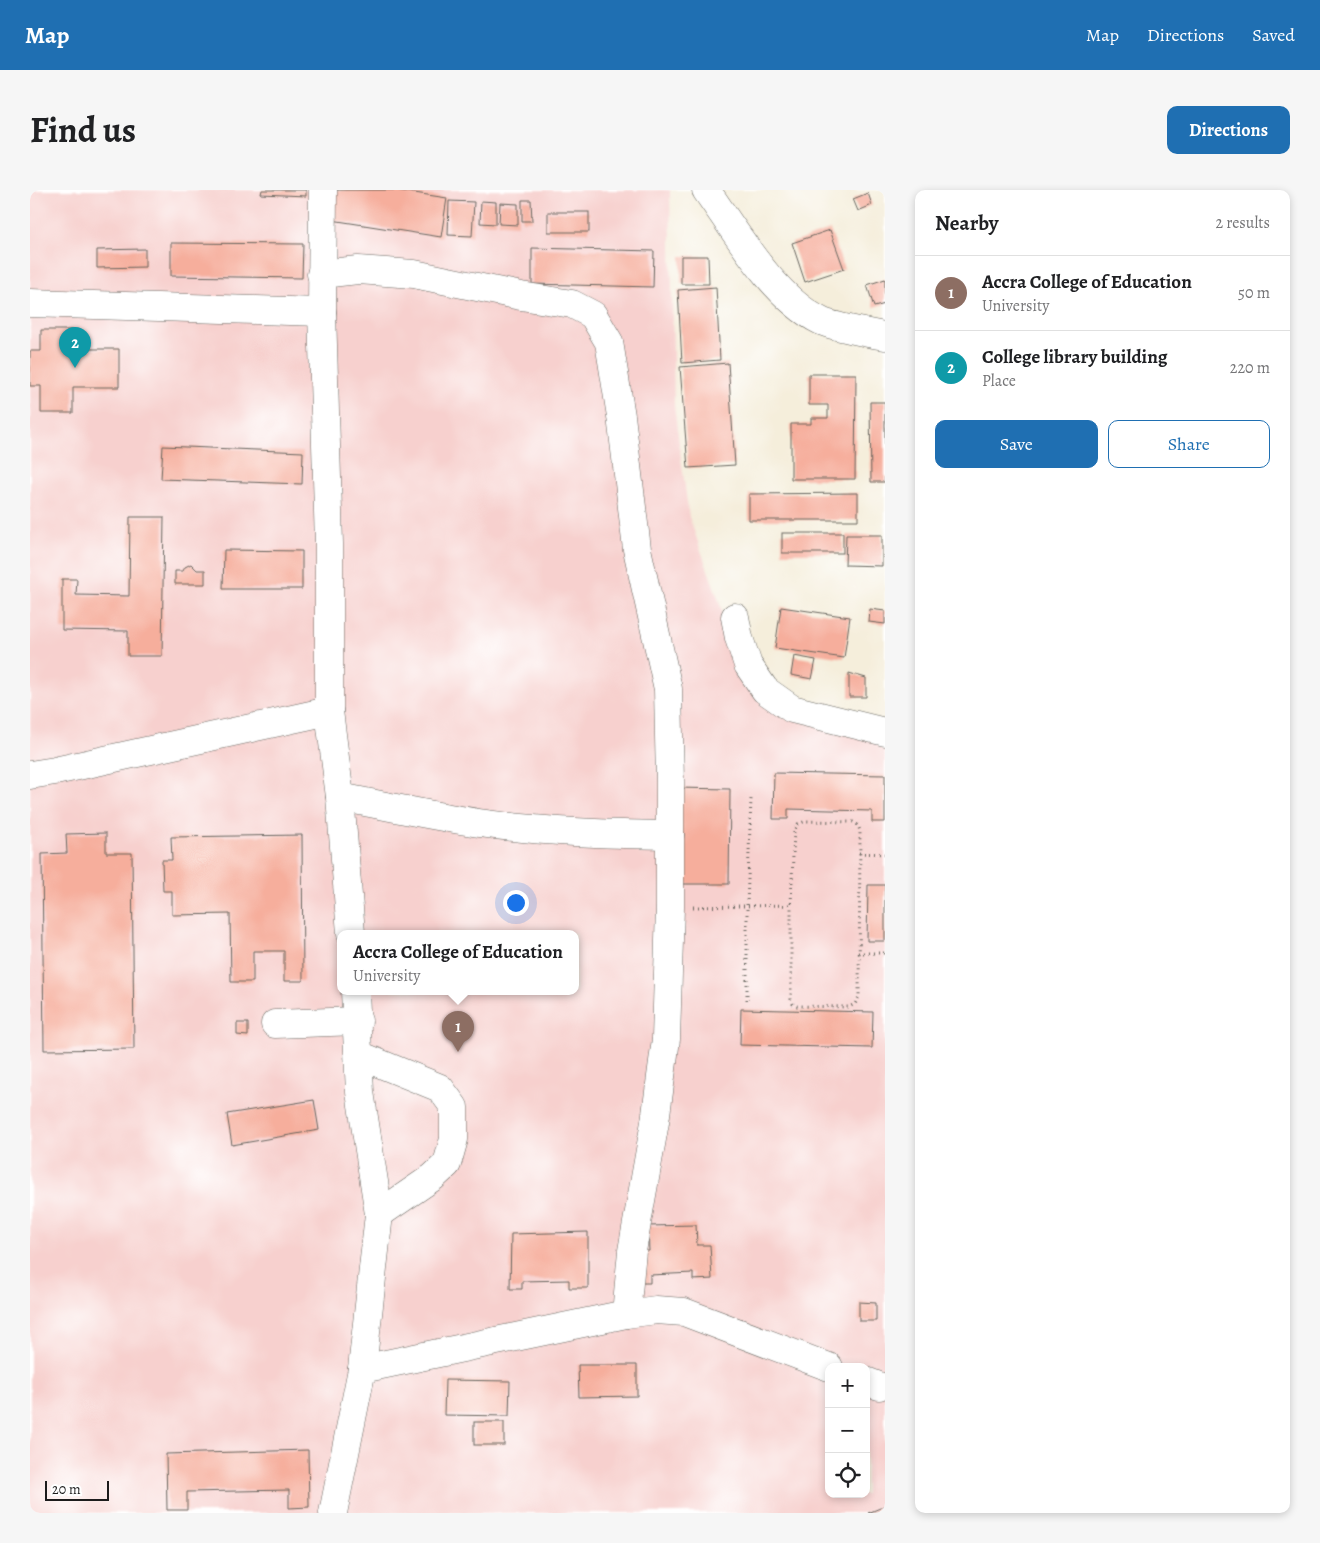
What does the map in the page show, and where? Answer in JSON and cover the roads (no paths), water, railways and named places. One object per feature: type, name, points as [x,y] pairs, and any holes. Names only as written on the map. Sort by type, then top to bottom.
[{"type":"street","points":[[323,190],[321,274],[329,544],[329,711],[340,797],[351,930]]},
{"type":"street","points":[[706,190],[756,261],[791,301],[822,322],[885,336]]},
{"type":"street","points":[[321,274],[358,270],[414,274],[521,296],[572,304],[593,315],[609,342],[621,416],[637,549],[668,689],[670,907],[666,1039],[655,1122],[632,1251],[626,1314]]},
{"type":"street","points":[[30,303],[322,312]]},
{"type":"street","points":[[735,617],[739,638],[748,666],[765,690],[792,709],[885,732]]},
{"type":"street","points":[[30,775],[329,711]]},
{"type":"street","points":[[340,797],[488,824],[604,834],[670,835]]},
{"type":"street","points":[[333,1513],[362,1369],[379,1214],[360,1092],[356,995]]},
{"type":"street","points":[[274,1024],[358,1021]]},
{"type":"street","points":[[359,1055],[440,1088],[454,1107],[454,1139],[447,1164],[433,1177],[379,1214]]},
{"type":"street","points":[[362,1369],[626,1314],[656,1310],[684,1312],[825,1365]]},
{"type":"place","name":"College library building","points":[[75,368]]},
{"type":"place","name":"Accra College of Education","points":[[458,1052]]}]
